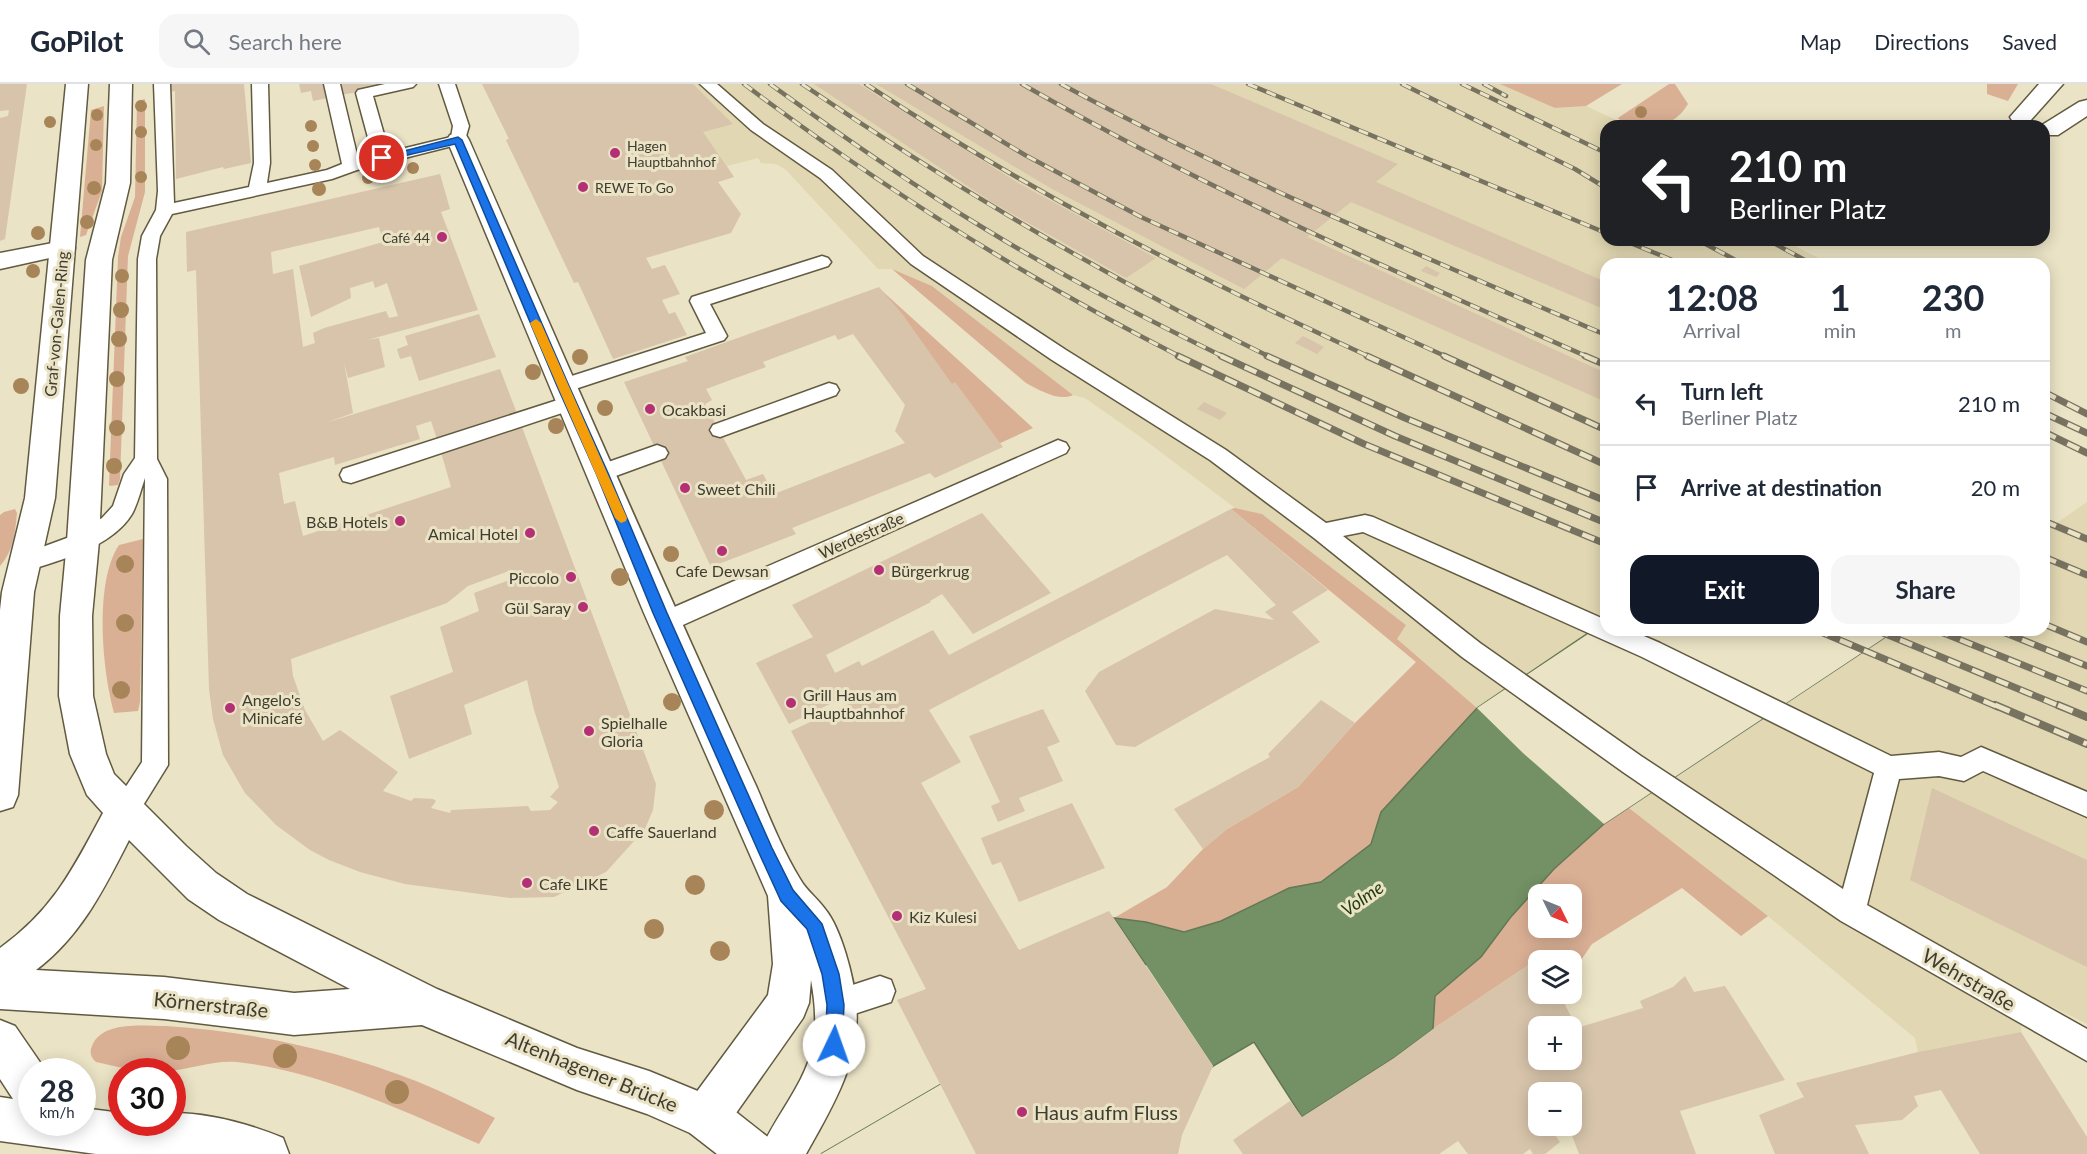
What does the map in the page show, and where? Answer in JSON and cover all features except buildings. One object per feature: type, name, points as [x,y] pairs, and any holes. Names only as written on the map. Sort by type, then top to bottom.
[{"type":"street","name":"Graf-von-Galen-Ring","points":[[0,795],[18,592],[40,498],[76,84]]},
{"type":"street","points":[[0,972],[44,938],[56,924],[86,881],[124,811],[100,784],[88,754],[76,696],[76,616],[83,541],[99,260],[102,242],[115,205],[118,181],[121,84]]},
{"type":"street","points":[[2021,117],[2039,95],[2052,84]]},
{"type":"street","points":[[2050,130],[2087,107]]},
{"type":"street","points":[[458,140],[665,622],[787,895],[813,924],[831,974],[836,1005],[834,1045],[823,1080],[781,1154]]},
{"type":"street","points":[[0,261],[63,248]]},
{"type":"street","name":"Altenhagener Brücke","points":[[124,811],[172,859],[202,885],[233,907],[422,1004],[578,1069],[649,1093],[706,1117],[753,1154]]},
{"type":"street","points":[[706,1117],[788,1003],[793,964],[787,895]]},
{"type":"street","name":"Körnerstraße","points":[[0,989],[164,998],[294,1014],[422,1004]]},
{"type":"street","points":[[0,1041],[18,1068]]},
{"type":"street","points":[[0,1119],[18,1121]]},
{"type":"street","points":[[96,1131],[119,1135],[197,1135],[267,1154]]},
{"type":"lane","points":[[124,811],[155,765],[156,479],[146,459],[147,259],[151,236],[165,210],[167,191],[162,84]]},
{"type":"lane","points":[[257,189],[262,164],[260,84]]},
{"type":"lane","points":[[332,84],[351,166]]},
{"type":"lane","points":[[382,158],[364,93],[408,84]]},
{"type":"lane","points":[[165,210],[332,174],[351,166],[458,140],[461,126],[447,84]]},
{"type":"lane","name":"Wehrstraße","points":[[708,84],[757,127],[826,174],[917,260],[1059,355],[1218,455],[1322,532],[1471,650],[1632,764],[1851,911],[2087,1046]]},
{"type":"lane","points":[[351,475],[567,395],[717,336],[699,301],[822,262]]},
{"type":"lane","points":[[720,430],[829,390]]},
{"type":"lane","name":"Werdestraße","points":[[665,622],[1058,448]]},
{"type":"lane","points":[[602,473],[657,453]]},
{"type":"lane","points":[[26,562],[83,541],[110,524],[123,510],[135,474],[146,459]]},
{"type":"lane","points":[[1322,532],[1365,522],[1600,627]]},
{"type":"lane","points":[[1620,636],[1889,768],[1940,764],[1964,769],[1981,758],[2087,805]]},
{"type":"lane","points":[[1851,911],[1889,768]]},
{"type":"lane","points":[[836,1005],[880,991]]},
{"type":"shaded area","points":[[482,84],[1509,84],[1555,108],[1586,106],[1616,120],[1600,120],[1600,246],[1795,246],[1818,258],[1600,258],[1600,636],[2050,636],[2050,372],[2087,390],[2087,1024],[2027,994],[2022,1009],[2021,1032],[1918,1052],[1915,1038],[1768,916],[1629,808],[1523,753],[1477,708],[1396,639],[1406,625],[1262,514],[1235,508],[1085,398],[1073,395],[932,286],[892,269],[878,269],[786,170],[776,164],[761,163],[758,158],[727,166],[734,177],[550,230],[506,140],[509,138]]},
{"type":"shaded area","points":[[1500,84],[1622,84],[1586,106],[1555,108]]},
{"type":"shaded area","points":[[1669,84],[1675,84],[1688,104],[1672,120],[1620,120],[1618,118]]},
{"type":"shaded area","points":[[1987,84],[2018,84],[2008,101],[1987,94]]},
{"type":"shaded area","points":[[145,99],[145,192],[128,256],[120,479],[118,485],[110,486],[118,257],[121,237],[135,197],[137,101]]},
{"type":"shaded area","points":[[104,106],[102,191],[86,235],[80,237],[91,110]]},
{"type":"shaded area","points":[[892,269],[932,286],[1073,395],[1055,396],[1026,383]]},
{"type":"shaded area","points":[[879,288],[1033,428],[996,445]]},
{"type":"shaded area","points":[[15,509],[17,513],[13,541],[0,566],[0,515]]},
{"type":"shaded area","points":[[1231,509],[1262,514],[1406,625],[1397,639],[1477,708],[1381,811],[1371,844],[1321,882],[1289,888],[1221,921],[1184,932],[1146,922],[1114,918],[1167,887],[1203,849],[1227,829],[1298,787],[1355,723],[1416,662]]},
{"type":"shaded area","points":[[143,539],[140,702],[138,711],[114,713],[104,651],[103,603],[106,581],[111,561],[119,545]]},
{"type":"shaded area","points":[[1629,808],[1768,916],[1741,936],[1682,888],[1592,944],[1582,959],[1582,950],[1528,950],[1528,965],[1433,1029],[1435,996],[1481,957],[1528,898],[1528,938],[1582,938],[1582,884],[1541,884],[1604,824]]},
{"type":"shaded area","points":[[136,1025],[229,1032],[324,1051],[416,1081],[495,1118],[479,1144],[361,1094],[299,1074],[268,1067],[228,1062],[186,1068],[186,1058],[108,1058],[108,1065],[96,1062],[91,1050],[97,1038],[114,1028]]},
{"type":"water","name":"Volme","points":[[1600,625],[1600,636],[1887,636],[1604,824],[1541,884],[1528,884],[1528,898],[1481,957],[1435,996],[1433,1029],[1394,1058],[1302,1117],[1254,1042],[1106,1129],[821,1154],[1146,965],[1114,918],[1146,922],[1184,932],[1221,921],[1289,888],[1321,882],[1371,844],[1381,812],[1477,708]]},
{"type":"pier","points":[[2050,346],[2087,364],[2087,502],[2050,528]]},
{"type":"pier","points":[[1600,626],[1600,636],[1887,636],[1604,824],[1523,753],[1477,708]]},
{"type":"pier","points":[[1146,965],[1213,1066],[1066,1154],[821,1154]]},
{"type":"railway","points":[[744,84],[849,160],[956,230],[1067,296],[1181,357]]},
{"type":"railway","points":[[770,84],[901,176],[1011,245],[1102,295],[1224,357]]},
{"type":"railway","points":[[802,84],[915,159],[1031,229],[1149,295],[1270,357]]},
{"type":"railway","points":[[866,84],[988,160],[1112,230],[1240,296],[1370,357]]},
{"type":"railway","points":[[907,84],[1025,155],[1141,217],[1447,357]]},
{"type":"railway","points":[[1022,84],[1231,194],[1373,261],[1588,357]]},
{"type":"railway","points":[[1061,84],[1127,119],[1262,184],[1600,332]]},
{"type":"railway","points":[[1248,84],[1600,231]]},
{"type":"railway","points":[[1402,84],[1575,169],[1600,184]]},
{"type":"railway","points":[[1462,84],[1600,150]]},
{"type":"railway","points":[[1484,84],[1506,96]]},
{"type":"railway","points":[[1638,246],[1667,258]]},
{"type":"railway","points":[[1709,246],[1732,258]]},
{"type":"railway","points":[[1779,246],[1801,258]]},
{"type":"railway","points":[[1178,356],[1364,444],[1600,542]]},
{"type":"railway","points":[[1221,356],[1395,436],[1600,521]]},
{"type":"railway","points":[[1267,356],[1405,418],[1600,499]]},
{"type":"railway","points":[[1367,356],[1600,462]]},
{"type":"railway","points":[[1444,356],[1600,427]]},
{"type":"railway","points":[[1585,356],[1600,362]]},
{"type":"railway","points":[[2050,395],[2087,414]]},
{"type":"railway","points":[[2050,416],[2087,433]]},
{"type":"railway","points":[[2050,435],[2087,453]]},
{"type":"railway","points":[[2050,524],[2087,539]]},
{"type":"railway","points":[[2050,560],[2087,575]]},
{"type":"railway","points":[[2050,627],[2087,642]]},
{"type":"railway","points":[[1830,636],[1998,707]]},
{"type":"railway","points":[[1890,636],[2062,707]]},
{"type":"railway","points":[[1951,636],[2087,691]]},
{"type":"railway","points":[[2013,636],[2087,666]]},
{"type":"railway","points":[[1995,705],[2087,744]]},
{"type":"railway","points":[[2058,705],[2087,717]]},
{"type":"slow traffic","points":[[536,323],[621,518]]},
{"type":"place","name":"Hagen Hauptbahnhof","points":[[615,153]]},
{"type":"place","name":"REWE To Go","points":[[583,187]]},
{"type":"place","name":"Café 44","points":[[442,237]]},
{"type":"place","name":"Ocakbasi","points":[[650,409]]},
{"type":"place","name":"Sweet Chili","points":[[685,488]]},
{"type":"place","name":"B&B Hotels","points":[[400,521]]},
{"type":"place","name":"Amical Hotel","points":[[530,533]]},
{"type":"place","name":"Cafe Dewsan","points":[[722,551]]},
{"type":"place","name":"Bürgerkrug","points":[[879,570]]},
{"type":"place","name":"Piccolo","points":[[571,577]]},
{"type":"place","name":"Gül Saray","points":[[583,607]]},
{"type":"place","name":"Grill Haus am Hauptbahnhof","points":[[791,703]]},
{"type":"place","name":"Angelo's Minicafé","points":[[230,708]]},
{"type":"place","name":"Spielhalle Gloria","points":[[589,731]]},
{"type":"place","name":"Caffe Sauerland","points":[[594,831]]},
{"type":"place","name":"Cafe LIKE","points":[[527,883]]},
{"type":"place","name":"Kiz Kulesi","points":[[897,916]]},
{"type":"place","name":"Haus aufm Fluss","points":[[1022,1112]]},
{"type":"route","points":[[382,158],[458,140],[660,613],[766,853],[787,895],[813,924],[823,948],[831,974],[836,1005],[834,1045]]}]
